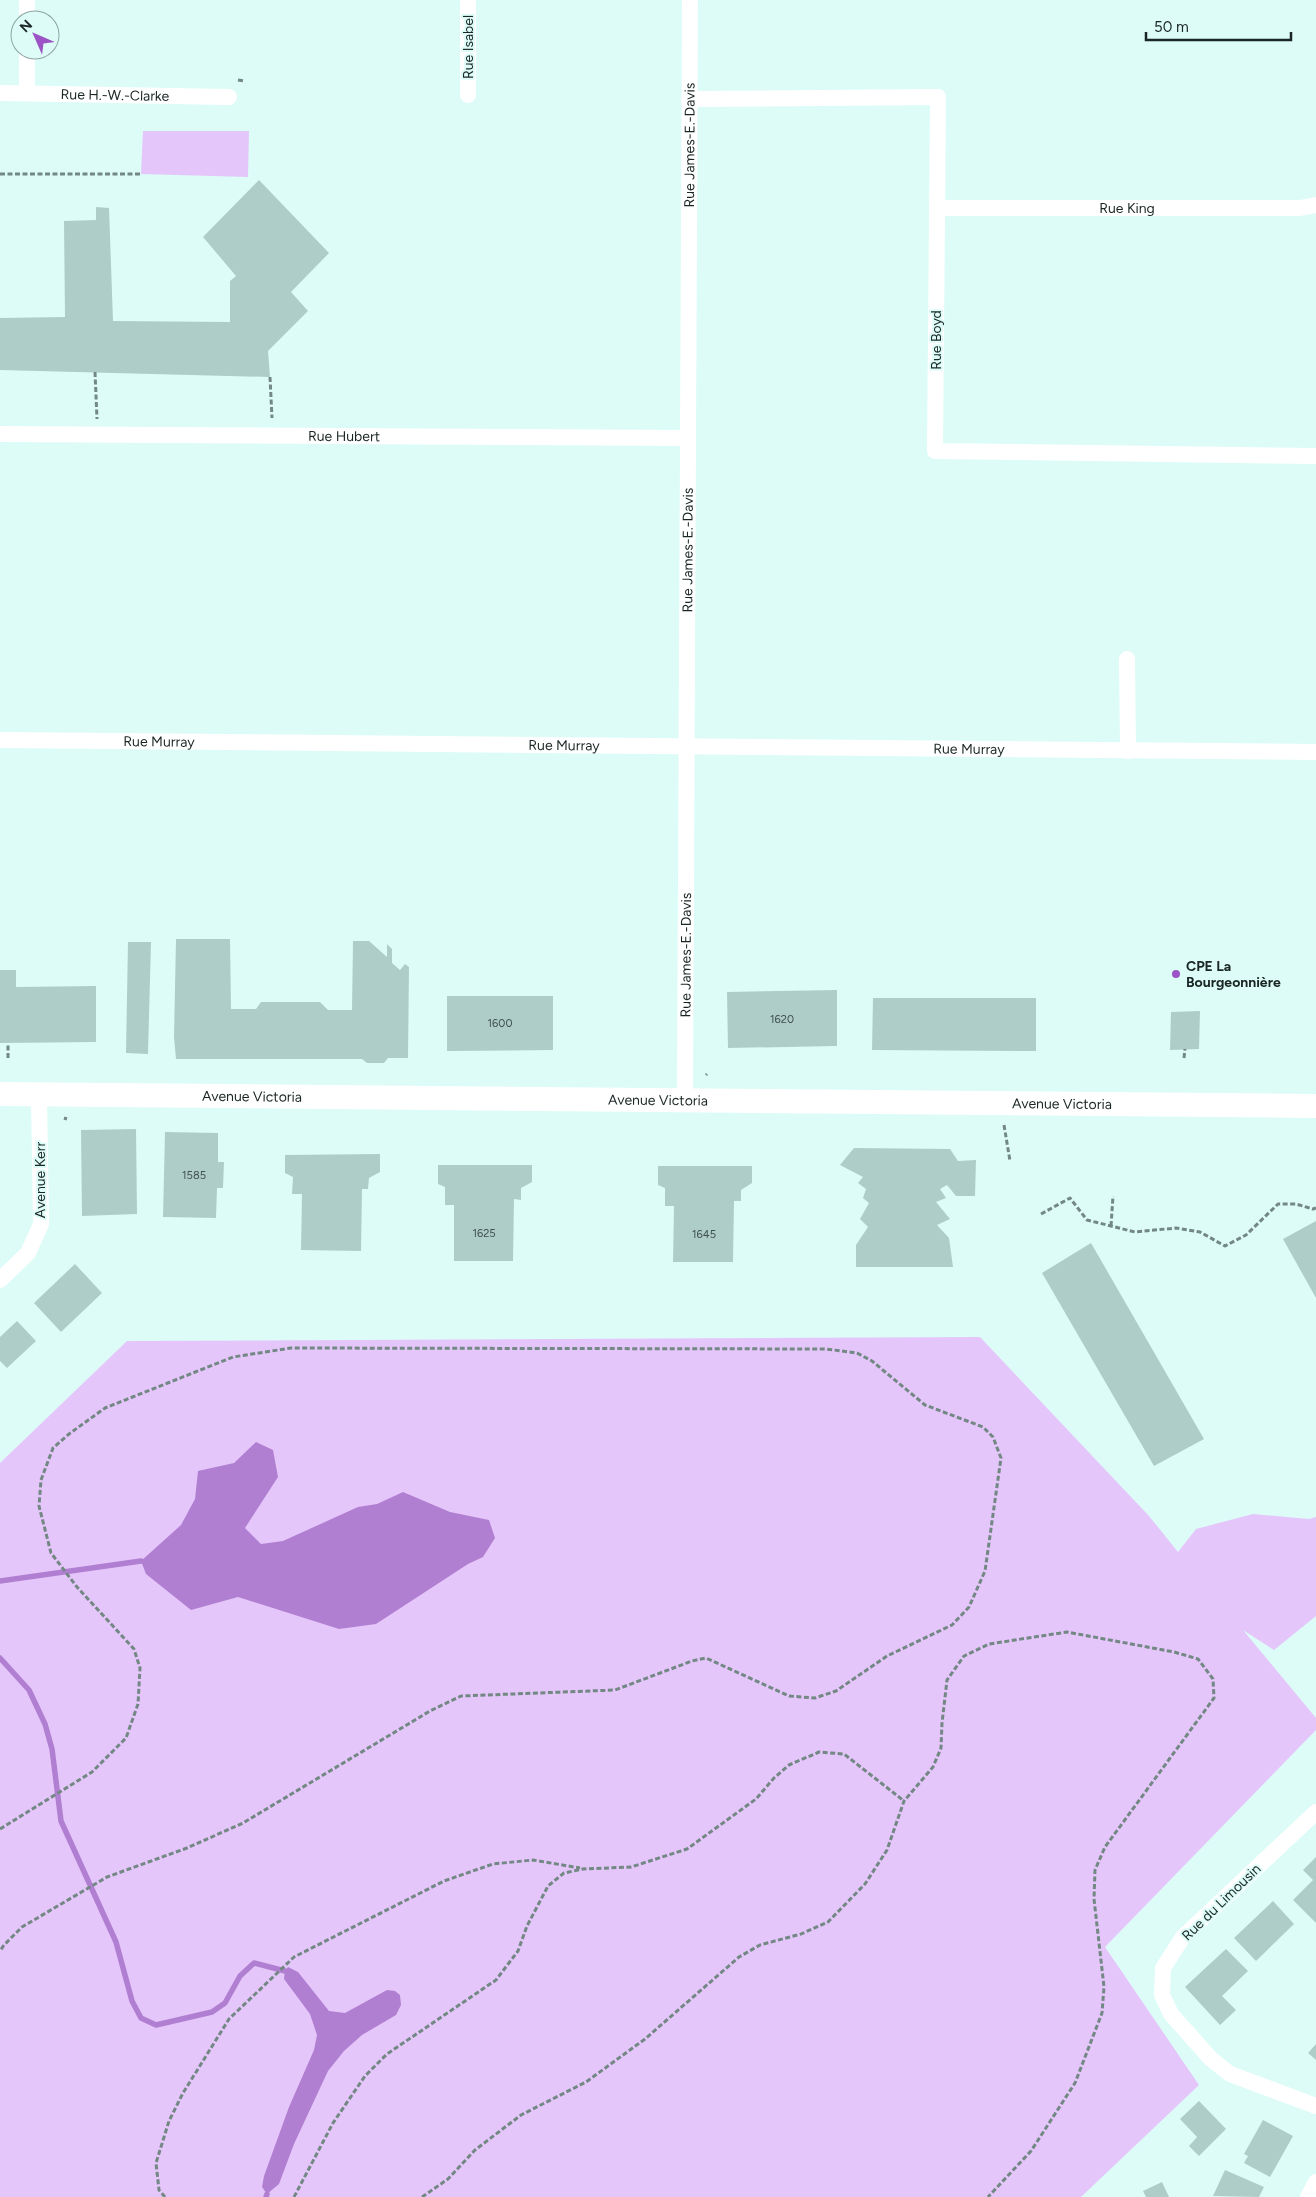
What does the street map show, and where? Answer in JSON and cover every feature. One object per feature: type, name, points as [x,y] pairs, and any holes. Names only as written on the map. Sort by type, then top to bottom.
[{"type":"street","name":"Rue Isabel","points":[[468,0],[468,95]]},
{"type":"street","name":"Rue James-E.-Davis","points":[[685,1100],[690,0]]},
{"type":"street","points":[[27,60],[27,93]]},
{"type":"street","name":"Rue H.-W.-Clarke","points":[[0,93],[230,97]]},
{"type":"street","name":"Rue Boyd","points":[[689,99],[938,96],[935,451],[1316,456]]},
{"type":"street","name":"Rue King","points":[[937,208],[1300,208],[1316,205]]},
{"type":"street","name":"Rue Hubert","points":[[0,434],[688,438]]},
{"type":"street","points":[[1127,659],[1128,751]]},
{"type":"street","name":"Rue Murray","points":[[0,740],[1316,752]]},
{"type":"street","name":"Avenue Victoria","points":[[0,1094],[1316,1106]]},
{"type":"street","name":"Avenue Kerr","points":[[0,1280],[28,1253],[40,1224],[39,1095]]},
{"type":"street","name":"Rue du Limousin","points":[[1316,1812],[1182,1937],[1163,1968],[1162,1995],[1171,2014],[1212,2059],[1230,2074],[1316,2106]]},
{"type":"street","points":[[1308,2197],[1316,2182]]},
{"type":"path","points":[[238,80],[244,81]]},
{"type":"path","points":[[0,174],[142,174]]},
{"type":"path","points":[[95,372],[97,417]]},
{"type":"path","points":[[270,377],[272,418]]},
{"type":"path","points":[[8,1043],[8,1058]]},
{"type":"path","points":[[1184,1049],[1184,1058]]},
{"type":"path","points":[[1000,1103],[1010,1161]]},
{"type":"path","points":[[1111,1226],[1113,1196]]},
{"type":"path","points":[[1041,1214],[1070,1198],[1087,1220],[1134,1232],[1176,1228],[1192,1230],[1200,1232],[1225,1246],[1246,1236],[1278,1204],[1296,1204],[1313,1209],[1316,1208]]},
{"type":"path","points":[[0,1829],[92,1772],[126,1738],[138,1704],[140,1668],[134,1648],[76,1587],[51,1553],[39,1506],[41,1480],[53,1448],[105,1408],[234,1357],[292,1348],[826,1348],[857,1353],[872,1361],[925,1405],[983,1427],[993,1437],[1001,1458],[985,1571],[969,1607],[952,1625],[887,1656],[836,1691],[815,1698],[789,1696],[706,1658],[692,1661],[615,1690],[461,1696],[430,1711],[243,1823],[187,1848],[107,1877],[22,1927],[0,1951]]},
{"type":"path","points":[[422,2197],[448,2179],[475,2150],[522,2115],[586,2082],[645,2039],[739,1957],[760,1945],[801,1934],[828,1922],[865,1884],[887,1850],[904,1801],[933,1767],[941,1748],[947,1680],[964,1656],[989,1644],[1067,1632],[1174,1652],[1198,1659],[1213,1679],[1214,1698],[1105,1847],[1095,1870],[1094,1899],[1104,1987],[1102,2013],[1075,2083],[1031,2152],[988,2197]]},
{"type":"path","points":[[294,2197],[333,2123],[365,2076],[387,2054],[496,1980],[518,1951],[527,1926],[548,1886],[564,1873],[583,1869],[631,1867],[687,1849],[756,1799],[774,1778],[789,1765],[819,1752],[844,1754],[904,1801]]},
{"type":"path","points":[[165,2197],[159,2190],[156,2163],[168,2122],[183,2093],[230,2020],[294,1957],[444,1881],[493,1864],[533,1860],[583,1869]]},
{"type":"shaded area","points":[[143,131],[249,131],[248,177],[141,174]]},
{"type":"shaded area","points":[[980,1337],[1149,1516],[1178,1552],[1196,1529],[1253,1514],[1309,1519],[1316,1517],[1316,1616],[1274,1650],[1243,1630],[1316,1718],[1316,1730],[1105,1947],[1199,2085],[1081,2197],[0,2197],[0,1463],[127,1341]]},
{"type":"shaded area","points":[[256,1442],[273,1450],[278,1477],[245,1528],[261,1544],[283,1541],[358,1507],[377,1504],[403,1492],[450,1512],[489,1520],[495,1538],[483,1557],[468,1564],[376,1624],[339,1629],[238,1597],[191,1610],[146,1574],[141,1561],[181,1525],[195,1499],[198,1471],[234,1463]]},
{"type":"shaded area","points":[[288,1967],[298,1972],[329,2011],[345,2013],[387,1990],[395,1991],[400,1995],[401,2005],[396,2015],[362,2035],[344,2051],[328,2071],[294,2144],[279,2184],[267,2194],[262,2187],[264,2176],[289,2107],[314,2050],[317,2035],[310,2014],[284,1979],[285,1971]]},
{"type":"building","points":[[259,180],[329,253],[291,292],[308,311],[268,351],[270,377],[0,370],[0,318],[65,317],[64,221],[96,220],[96,207],[109,208],[113,321],[230,322],[230,281],[236,276],[203,237]]},
{"type":"building","points":[[176,939],[230,939],[231,1009],[256,1009],[261,1002],[320,1002],[328,1010],[352,1010],[353,941],[369,941],[387,957],[387,944],[392,949],[392,963],[400,970],[405,964],[409,967],[408,1058],[388,1058],[384,1063],[367,1063],[362,1059],[176,1059],[174,1037]]},
{"type":"building","points":[[128,942],[151,942],[148,1054],[126,1053]]},
{"type":"building","points":[[0,970],[16,970],[16,987],[96,986],[96,1042],[0,1043]]},
{"type":"building","points":[[837,990],[837,1046],[728,1048],[727,992]]},
{"type":"building","points":[[447,996],[553,996],[553,1050],[447,1051]]},
{"type":"building","points":[[873,998],[1036,998],[1036,1051],[872,1050]]},
{"type":"building","points":[[1200,1011],[1199,1049],[1170,1050],[1171,1012]]},
{"type":"building","points":[[136,1129],[137,1214],[82,1216],[81,1130]]},
{"type":"building","points":[[165,1132],[218,1133],[218,1162],[224,1162],[223,1188],[217,1188],[216,1218],[163,1217]]},
{"type":"building","points":[[854,1148],[950,1149],[958,1161],[976,1160],[975,1196],[956,1196],[947,1185],[940,1189],[946,1198],[936,1202],[950,1219],[937,1225],[949,1238],[953,1267],[856,1267],[856,1245],[868,1227],[860,1219],[869,1203],[863,1198],[866,1189],[858,1183],[863,1177],[840,1165]]},
{"type":"building","points":[[380,1154],[380,1172],[369,1178],[368,1189],[362,1189],[361,1251],[301,1250],[302,1194],[292,1194],[293,1177],[285,1173],[285,1155]]},
{"type":"building","points":[[438,1165],[532,1165],[532,1182],[521,1188],[521,1200],[514,1199],[513,1261],[454,1261],[454,1205],[445,1205],[445,1187],[438,1184]]},
{"type":"building","points":[[658,1166],[752,1166],[752,1183],[741,1190],[741,1201],[734,1201],[733,1262],[673,1262],[674,1206],[665,1206],[665,1188],[658,1185]]},
{"type":"building","points":[[1316,1221],[1316,1298],[1283,1239]]},
{"type":"building","points":[[1091,1243],[1204,1439],[1154,1466],[1042,1273]]},
{"type":"building","points":[[75,1264],[102,1293],[61,1332],[34,1303]]},
{"type":"building","points":[[17,1321],[36,1341],[7,1368],[0,1361],[0,1337]]},
{"type":"building","points":[[1316,1857],[1316,1923],[1293,1900],[1313,1880],[1303,1870]]},
{"type":"building","points":[[1273,1901],[1294,1924],[1256,1961],[1234,1938]]},
{"type":"building","points":[[1226,1949],[1248,1971],[1222,1996],[1236,2010],[1220,2025],[1185,1987]]},
{"type":"building","points":[[1316,2044],[1316,2060],[1308,2053]]},
{"type":"building","points":[[1199,2101],[1226,2129],[1199,2156],[1189,2146],[1197,2137],[1180,2119]]},
{"type":"building","points":[[1263,2120],[1293,2136],[1270,2177],[1244,2163],[1248,2156],[1244,2154]]},
{"type":"building","points":[[1225,2170],[1264,2187],[1259,2197],[1213,2196]]},
{"type":"building","points":[[1162,2182],[1169,2197],[1146,2197],[1143,2191]]},
{"type":"waterway","points":[[0,1581],[141,1561]]},
{"type":"waterway","points":[[0,1658],[29,1690],[45,1724],[52,1749],[61,1821],[116,1942],[132,2001],[141,2018],[156,2025],[212,2012],[225,2003],[240,1976],[254,1963],[285,1971]]},
{"type":"place","name":"CPE La Bourgeonnière","points":[[1176,974]]}]
